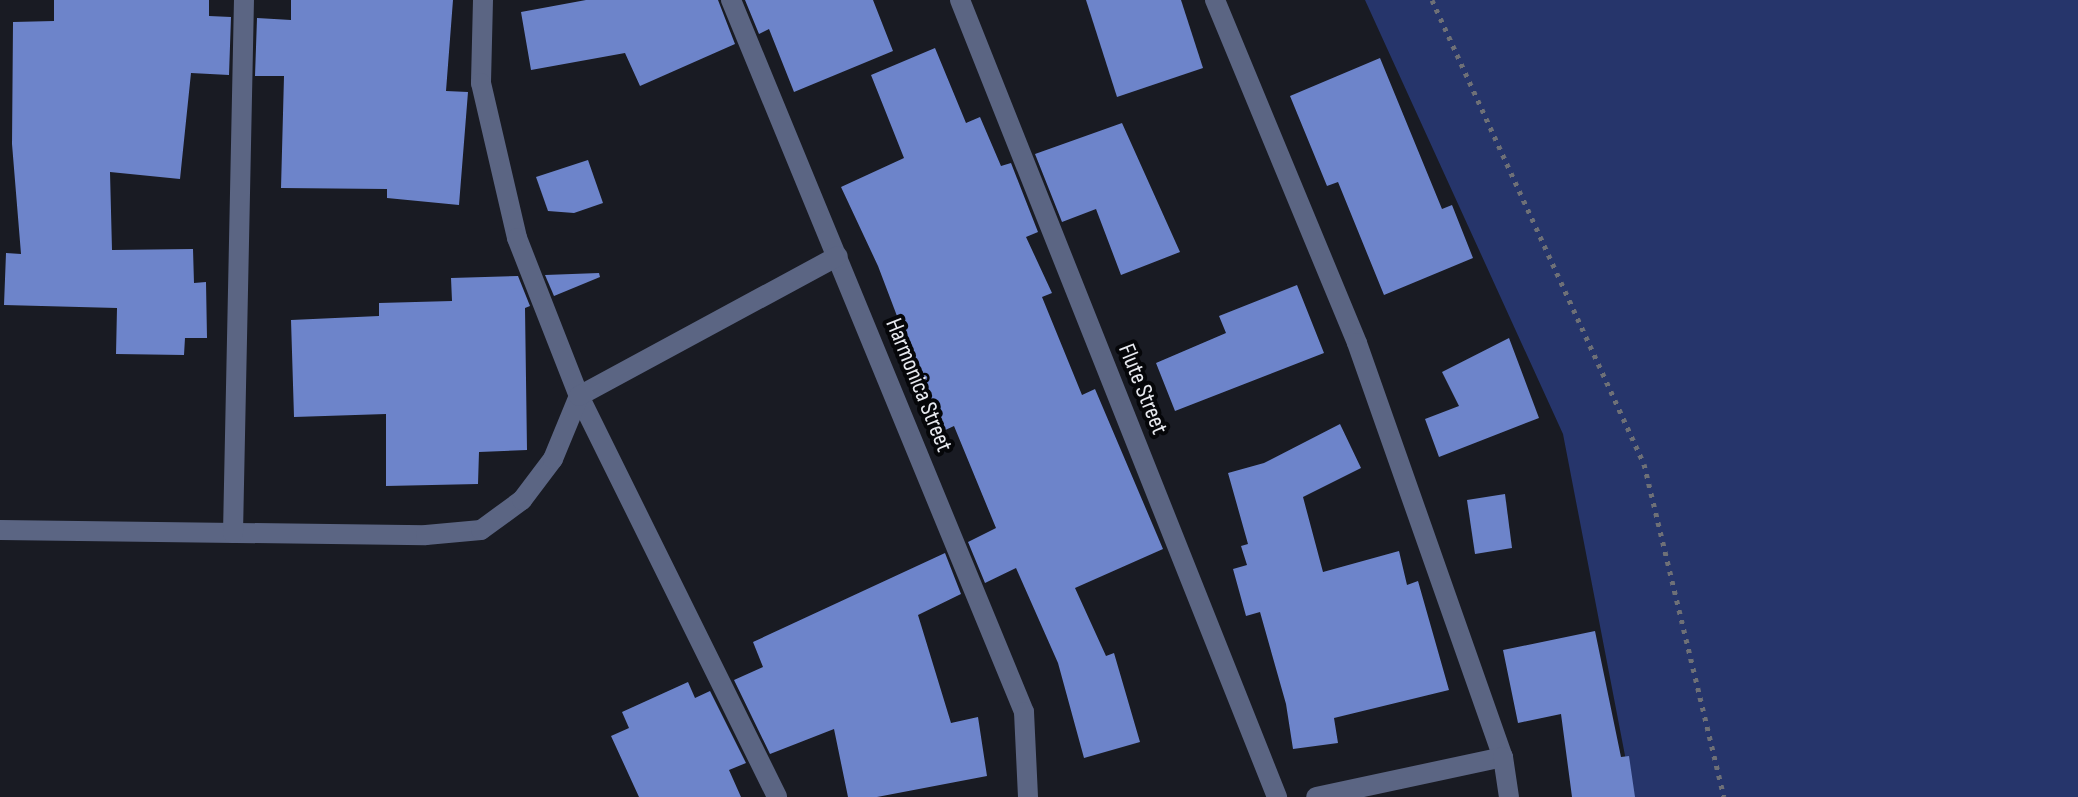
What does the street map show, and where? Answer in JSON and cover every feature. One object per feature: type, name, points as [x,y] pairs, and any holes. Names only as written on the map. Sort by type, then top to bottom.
[{"type":"street","points":[[233,533],[244,0]]},
{"type":"street","points":[[483,0],[481,83],[517,238],[579,396],[777,797]]},
{"type":"street","name":"Flute Street","points":[[960,0],[1277,797]]},
{"type":"street","points":[[1215,0],[1357,343],[1503,757],[1509,797]]},
{"type":"street","name":"Harmonica Street","points":[[738,3],[1024,712],[1028,797]]},
{"type":"street","points":[[0,530],[426,535],[481,530],[522,500],[545,469],[579,396],[838,256]]},
{"type":"street","points":[[1316,797],[1503,757]]},
{"type":"path","points":[[1432,0],[1644,464],[1724,797]]},
{"type":"shaded area","points":[[1365,0],[2078,0],[2078,797],[1633,797],[1563,434]]},
{"type":"building","points":[[54,0],[209,0],[209,16],[231,17],[229,75],[191,73],[180,179],[110,172],[112,250],[193,249],[194,283],[206,282],[207,338],[185,338],[184,355],[116,354],[117,308],[4,305],[6,253],[21,254],[12,144],[13,22],[54,21]]},
{"type":"building","points":[[291,0],[453,0],[446,91],[468,92],[459,205],[387,198],[387,189],[281,188],[284,76],[255,76],[257,18],[291,20]]},
{"type":"building","points":[[586,0],[718,0],[735,44],[640,86],[625,53],[531,70],[521,12]]},
{"type":"building","points":[[745,0],[873,0],[893,51],[794,92],[769,29],[759,34]]},
{"type":"building","points":[[1086,0],[1181,0],[1203,68],[1117,97]]},
{"type":"building","points":[[935,48],[966,123],[980,117],[1001,166],[1011,163],[1038,232],[1026,237],[1052,293],[1042,297],[1082,395],[1095,389],[1163,549],[1075,588],[1106,656],[1114,653],[1140,742],[1084,758],[1058,663],[1016,568],[985,583],[968,542],[996,528],[954,426],[941,432],[878,266],[841,187],[904,158],[871,75]]},
{"type":"building","points":[[1380,58],[1442,209],[1452,205],[1473,258],[1384,295],[1338,182],[1327,186],[1290,96]]},
{"type":"building","points":[[1122,123],[1180,252],[1121,275],[1096,209],[1062,222],[1035,154]]},
{"type":"building","points":[[588,160],[603,203],[574,213],[548,211],[536,177]]},
{"type":"building","points":[[599,273],[600,277],[554,296],[545,275]]},
{"type":"building","points":[[518,276],[530,306],[525,308],[527,450],[479,452],[478,484],[386,486],[386,414],[294,417],[291,320],[379,316],[379,303],[452,301],[451,278]]},
{"type":"building","points":[[1297,285],[1324,353],[1175,411],[1156,363],[1226,333],[1219,316]]},
{"type":"building","points":[[1509,338],[1539,418],[1439,457],[1425,419],[1459,406],[1442,372]]},
{"type":"building","points":[[1340,424],[1361,468],[1303,497],[1323,572],[1399,551],[1407,585],[1418,581],[1449,690],[1334,718],[1338,743],[1293,749],[1286,704],[1260,612],[1246,616],[1233,569],[1247,565],[1241,546],[1248,544],[1228,473],[1264,463]]},
{"type":"building","points":[[1505,494],[1512,548],[1475,554],[1467,500]]},
{"type":"building","points":[[945,553],[961,594],[918,615],[951,723],[978,717],[987,776],[877,797],[848,797],[834,729],[770,754],[734,680],[763,667],[753,642]]},
{"type":"building","points":[[1595,631],[1621,757],[1629,756],[1635,797],[1572,797],[1561,714],[1518,723],[1503,650]]},
{"type":"building","points":[[688,682],[695,698],[710,691],[746,763],[729,770],[741,797],[639,797],[611,736],[629,728],[622,712]]}]
